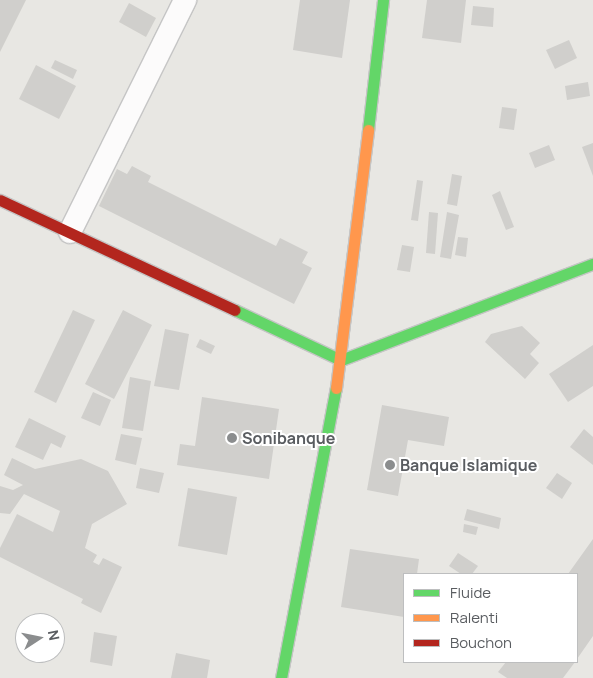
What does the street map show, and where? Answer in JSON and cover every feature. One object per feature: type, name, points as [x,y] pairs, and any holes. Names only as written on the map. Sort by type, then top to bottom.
[{"type":"street","points":[[70,232],[185,0]]},
{"type":"street","points":[[281,678],[341,360],[383,0]]},
{"type":"street","points":[[0,200],[341,360],[593,264]]},
{"type":"building","points":[[0,0],[26,0],[0,52]]},
{"type":"building","points":[[300,0],[350,0],[342,58],[293,50]]},
{"type":"building","points":[[427,0],[466,0],[461,43],[422,38]]},
{"type":"building","points":[[129,3],[156,18],[146,37],[119,22]]},
{"type":"building","points":[[473,6],[494,8],[493,27],[471,25]]},
{"type":"building","points":[[569,40],[577,58],[555,69],[546,50]]},
{"type":"building","points":[[55,60],[77,70],[73,79],[51,68]]},
{"type":"building","points":[[36,65],[76,86],[59,119],[19,99]]},
{"type":"building","points":[[588,82],[590,96],[567,100],[565,86]]},
{"type":"building","points":[[502,107],[517,109],[514,130],[499,128]]},
{"type":"building","points":[[593,143],[593,176],[582,147]]},
{"type":"building","points":[[549,145],[555,160],[535,168],[529,153]]},
{"type":"building","points":[[132,166],[151,176],[148,182],[276,246],[280,238],[308,252],[302,263],[312,268],[294,304],[99,206],[117,169],[127,174]]},
{"type":"building","points":[[452,174],[462,176],[457,206],[447,204]]},
{"type":"building","points":[[417,180],[423,181],[418,221],[411,220]]},
{"type":"building","points":[[500,191],[514,227],[506,230],[492,195]]},
{"type":"building","points":[[429,212],[438,213],[435,254],[426,253]]},
{"type":"building","points":[[447,212],[459,215],[451,259],[440,257]]},
{"type":"building","points":[[458,237],[468,238],[466,257],[455,255]]},
{"type":"building","points":[[402,245],[414,247],[410,272],[397,270]]},
{"type":"building","points":[[73,310],[95,320],[56,403],[34,392]]},
{"type":"building","points":[[123,310],[152,325],[114,399],[85,384]]},
{"type":"building","points":[[522,326],[540,343],[530,354],[539,363],[525,379],[485,342],[491,334]]},
{"type":"building","points":[[165,329],[189,334],[179,390],[154,386]]},
{"type":"building","points":[[200,339],[215,346],[211,354],[196,347]]},
{"type":"building","points":[[593,345],[593,386],[568,402],[549,374]]},
{"type":"building","points":[[130,377],[151,381],[143,431],[122,428]]},
{"type":"building","points":[[93,392],[111,400],[100,426],[81,418]]},
{"type":"building","points":[[202,397],[279,409],[269,479],[177,465],[180,444],[195,446]]},
{"type":"building","points":[[382,405],[449,417],[444,446],[408,440],[398,496],[367,490]]},
{"type":"building","points":[[29,418],[66,436],[61,448],[51,443],[43,460],[15,447]]},
{"type":"building","points":[[584,429],[593,437],[593,465],[570,447]]},
{"type":"building","points":[[121,434],[142,438],[136,465],[115,460]]},
{"type":"building","points":[[12,458],[35,469],[81,459],[108,471],[127,504],[92,524],[85,548],[97,555],[93,562],[99,565],[103,558],[122,567],[101,613],[81,603],[83,599],[0,557],[0,548],[17,514],[53,532],[60,511],[24,494],[10,514],[0,513],[0,486],[13,490],[23,485],[4,475]]},
{"type":"building","points":[[140,468],[164,473],[159,493],[136,488]]},
{"type":"building","points":[[557,473],[572,483],[562,499],[546,488]]},
{"type":"building","points":[[188,488],[237,497],[227,555],[178,546]]},
{"type":"building","points":[[467,509],[501,518],[499,529],[464,520]]},
{"type":"building","points":[[464,524],[478,527],[476,535],[463,532]]},
{"type":"building","points":[[593,539],[593,636],[578,658],[578,573],[569,573]]},
{"type":"building","points":[[350,549],[419,559],[417,573],[403,573],[403,617],[341,607]]},
{"type":"building","points":[[458,553],[478,566],[473,573],[460,573],[449,566]]},
{"type":"building","points":[[94,632],[117,636],[112,666],[90,662]]},
{"type":"building","points":[[176,653],[210,660],[207,678],[171,678]]},
{"type":"building","points":[[505,663],[574,663],[563,678],[507,678],[498,672]]},
{"type":"traffic: fast","points":[[368,130],[383,0]]},
{"type":"traffic: fast","points":[[235,310],[341,360],[593,264]]},
{"type":"traffic: fast","points":[[281,678],[336,388]]},
{"type":"traffic: slow","points":[[336,388],[368,130]]},
{"type":"traffic: jam","points":[[0,200],[235,310]]},
{"type":"place","name":"Sonibanque","points":[[232,438]]},
{"type":"place","name":"Banque Islamique","points":[[390,465]]}]
